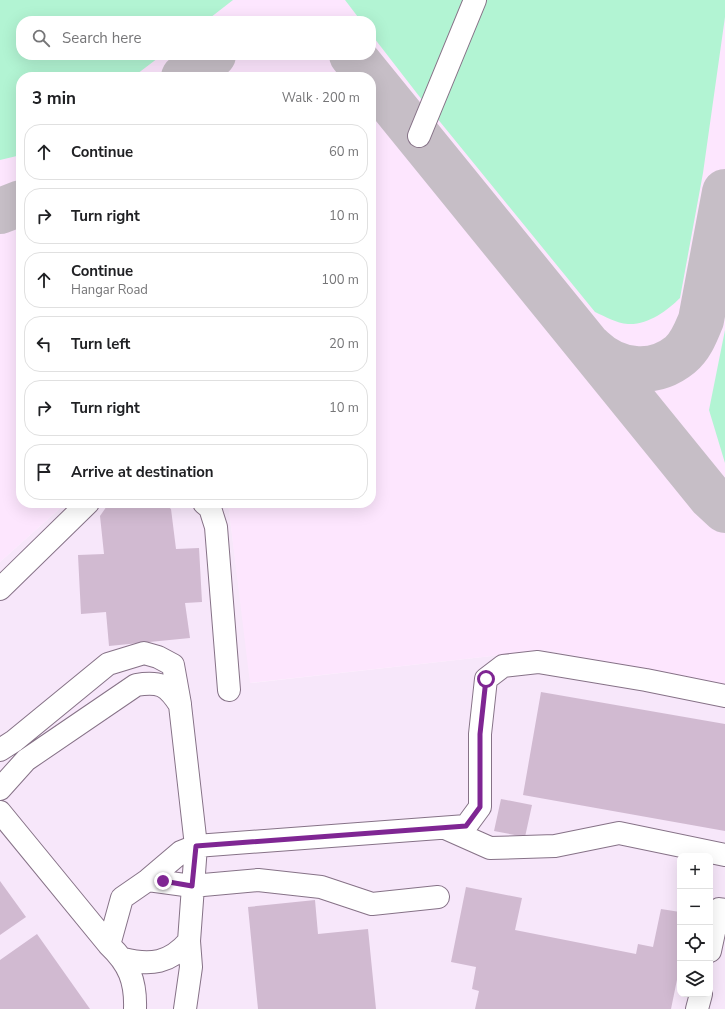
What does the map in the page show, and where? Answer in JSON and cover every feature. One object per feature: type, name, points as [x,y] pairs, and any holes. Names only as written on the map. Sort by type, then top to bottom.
[{"type":"street","points":[[418,136],[475,0]]},
{"type":"street","points":[[0,589],[83,508]]},
{"type":"street","points":[[210,508],[216,527],[230,690]]},
{"type":"street","points":[[0,750],[14,741],[108,664],[144,653],[158,657],[173,665],[180,705],[196,846],[192,886],[190,941],[191,967],[185,1009]]},
{"type":"street","points":[[116,952],[122,898],[148,880],[181,852],[196,846],[466,826],[480,807],[480,734],[486,679],[503,666],[538,662],[646,680],[725,696]]},
{"type":"street","points":[[0,789],[26,760],[136,685],[153,682],[170,690],[180,705]]},
{"type":"street","points":[[0,812],[116,952],[134,982],[135,1009]]},
{"type":"street","points":[[443,828],[490,848],[555,846],[619,833],[725,855]]},
{"type":"street","points":[[148,880],[192,886],[258,880],[321,887],[372,904],[438,897]]},
{"type":"street","points":[[713,937],[719,909],[725,910]]},
{"type":"street","points":[[116,952],[137,962],[158,962],[178,954],[190,941]]},
{"type":"street","points":[[698,1009],[700,997]]},
{"type":"shaded area","points":[[0,0],[725,0],[725,685],[546,650],[250,683],[229,508],[376,508],[376,72],[16,72],[16,508],[60,508],[0,562]]},
{"type":"shaded area","points":[[60,508],[229,508],[251,683],[546,650],[725,685],[725,1009],[0,1009],[0,562]]},
{"type":"green space","points":[[0,0],[233,0],[212,16],[16,16],[16,60],[155,60],[140,72],[16,72],[16,156],[0,160]]},
{"type":"green space","points":[[345,0],[725,0],[725,17],[703,173],[680,298],[657,316],[650,320],[635,324],[611,320],[595,312],[419,96],[376,40],[376,16],[357,16]]},
{"type":"green space","points":[[725,330],[725,463],[709,410]]},
{"type":"building","points":[[106,508],[171,509],[176,549],[199,548],[202,602],[185,603],[190,638],[109,646],[106,612],[81,614],[78,555],[104,554],[100,516]]},
{"type":"building","points":[[541,692],[725,724],[725,831],[523,795]]},
{"type":"building","points":[[501,799],[532,805],[525,837],[494,831]]},
{"type":"building","points":[[0,881],[26,917],[0,935]]},
{"type":"building","points":[[466,887],[522,898],[515,930],[636,954],[638,944],[653,947],[661,909],[677,912],[677,980],[671,1009],[475,1009],[479,991],[472,989],[476,967],[451,962]]},
{"type":"building","points":[[315,900],[318,934],[368,929],[376,1009],[258,1009],[248,907]]},
{"type":"building","points":[[37,934],[90,1009],[0,1009],[0,960]]},
{"type":"taxiway","points":[[191,72],[206,60]]},
{"type":"taxiway","points":[[356,60],[366,72]]},
{"type":"taxiway","points":[[376,85],[711,497],[725,510]]},
{"type":"taxiway","points":[[592,349],[612,363],[635,369],[658,367],[669,362],[684,351],[693,339],[701,320],[725,192]]},
{"type":"taxiway","points":[[0,211],[16,205]]},
{"type":"route","points":[[163,881],[192,886],[196,846],[466,826],[480,807],[480,734],[486,679]]}]
